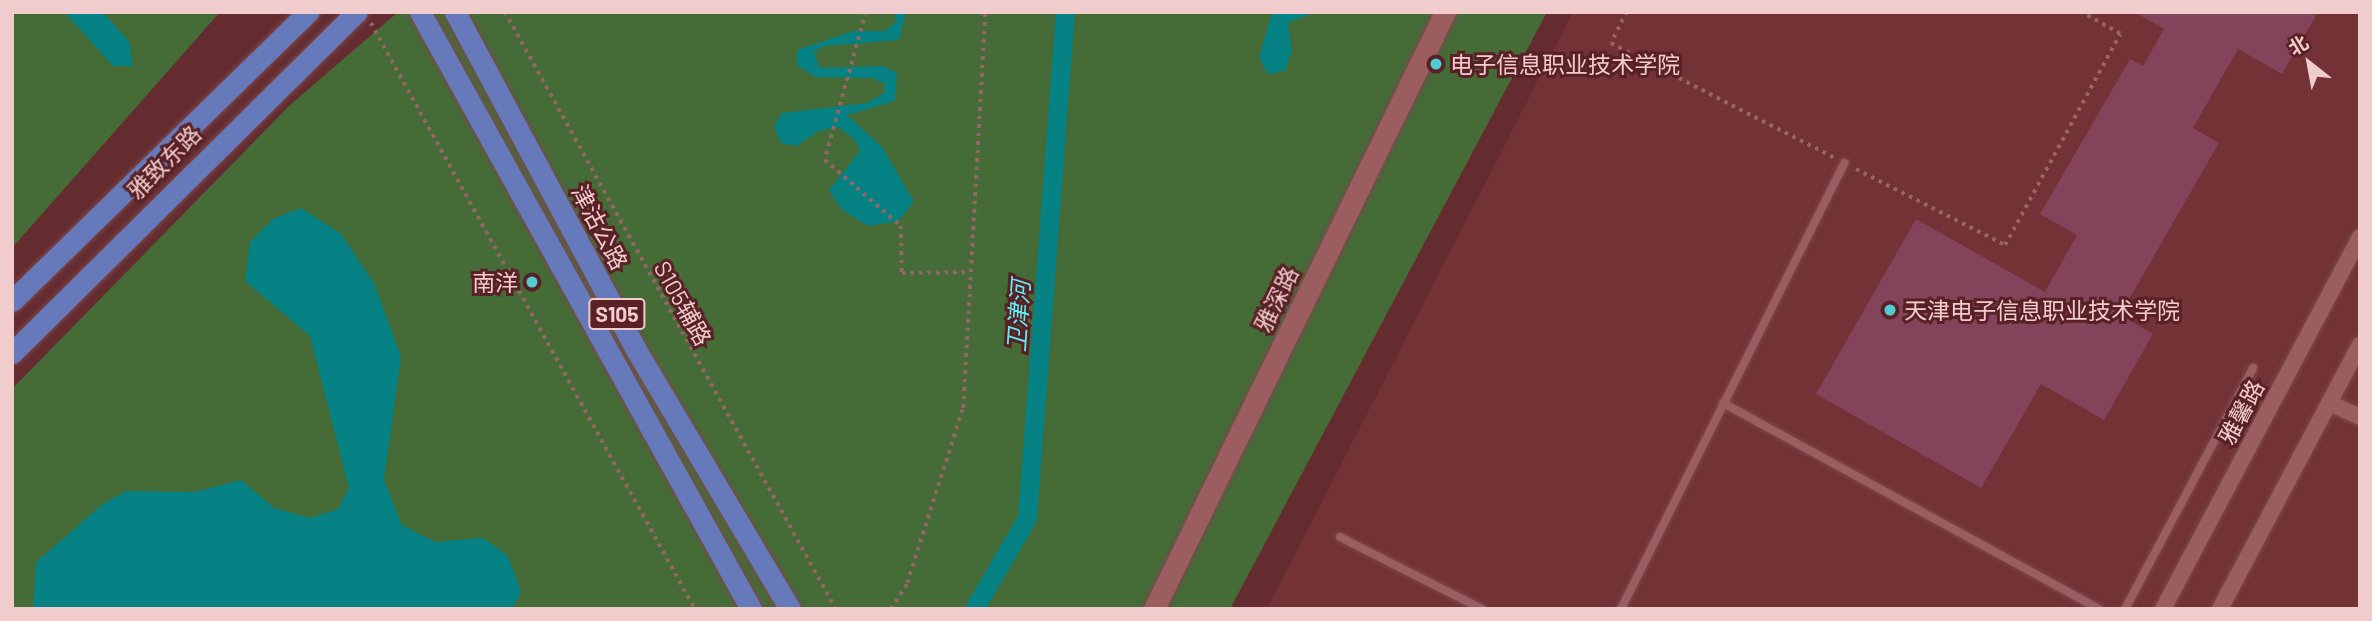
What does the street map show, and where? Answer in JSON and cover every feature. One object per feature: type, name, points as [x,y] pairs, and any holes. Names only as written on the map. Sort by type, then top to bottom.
[{"type":"main road","name":"雅致东路","points":[[12,301],[308,12]]},
{"type":"main road","name":"雅致东路","points":[[12,353],[357,12]]},
{"type":"main road","name":"S105","points":[[420,12],[751,609]]},
{"type":"main road","name":"津沽公路","points":[[455,12],[635,348],[790,609]]},
{"type":"street","name":"雅深路","points":[[1142,609],[1430,12]]},
{"type":"street","name":"雅深路","points":[[1154,609],[1445,12]]},
{"type":"street","name":"雅馨路","points":[[2163,609],[2360,237]]},
{"type":"street","points":[[2220,609],[2360,345]]},
{"type":"street","points":[[2329,403],[2360,417]]},
{"type":"lane","points":[[1621,609],[1844,163]]},
{"type":"lane","points":[[2124,609],[2253,368]]},
{"type":"lane","points":[[1723,403],[2100,609]]},
{"type":"lane","points":[[1340,537],[1482,609]]},
{"type":"path","points":[[365,12],[695,609]]},
{"type":"path","name":"S105辅路","points":[[505,12],[836,609]]},
{"type":"path","points":[[866,12],[825,160],[901,226],[902,272],[971,272]]},
{"type":"path","points":[[891,609],[907,583],[963,408],[985,12]]},
{"type":"path","points":[[1627,12],[1611,43],[2005,245],[2120,34],[2081,12]]},
{"type":"shaded area","name":"天津电子信息职业技术学院","points":[[1573,12],[2360,12],[2360,609],[1267,609]]},
{"type":"green space","points":[[12,12],[220,12],[12,248]]},
{"type":"green space","points":[[398,12],[1547,12],[1230,609],[12,609],[12,389],[290,105]]},
{"type":"water","points":[[64,12],[102,12],[129,41],[133,66],[113,66]]},
{"type":"water","points":[[894,12],[906,12],[899,40],[824,46],[814,52],[820,68],[883,66],[897,73],[895,101],[847,115],[883,148],[914,202],[898,221],[868,226],[842,210],[829,190],[860,151],[855,140],[839,127],[818,131],[797,146],[781,143],[774,127],[782,113],[867,103],[884,93],[885,84],[873,78],[815,77],[797,65],[797,50],[853,31],[885,31],[896,22]]},
{"type":"water","points":[[1272,12],[1315,12],[1288,23],[1292,50],[1285,71],[1268,74],[1259,58]]},
{"type":"water","points":[[301,208],[341,234],[374,283],[401,357],[384,480],[402,525],[435,542],[483,538],[508,556],[521,592],[512,609],[33,609],[36,562],[104,503],[126,491],[195,492],[241,480],[274,508],[310,518],[338,509],[349,488],[310,336],[245,281],[250,242],[273,219]]},
{"type":"building","points":[[2134,12],[2318,12],[2282,74],[2238,49],[2193,128],[2219,143],[2120,315],[2153,334],[2104,420],[2041,384],[1981,488],[1816,394],[1916,219],[2045,292],[2077,235],[2040,214],[2130,59],[2143,66],[2164,29]]},
{"type":"waterway","name":"卫津河","points":[[974,609],[1027,518],[1065,12]]},
{"type":"place","name":"电子信息职业技术学院","points":[[1436,64]]},
{"type":"place","name":"南洋","points":[[532,282]]},
{"type":"place","name":"天津电子信息职业技术学院","points":[[1890,310]]}]
